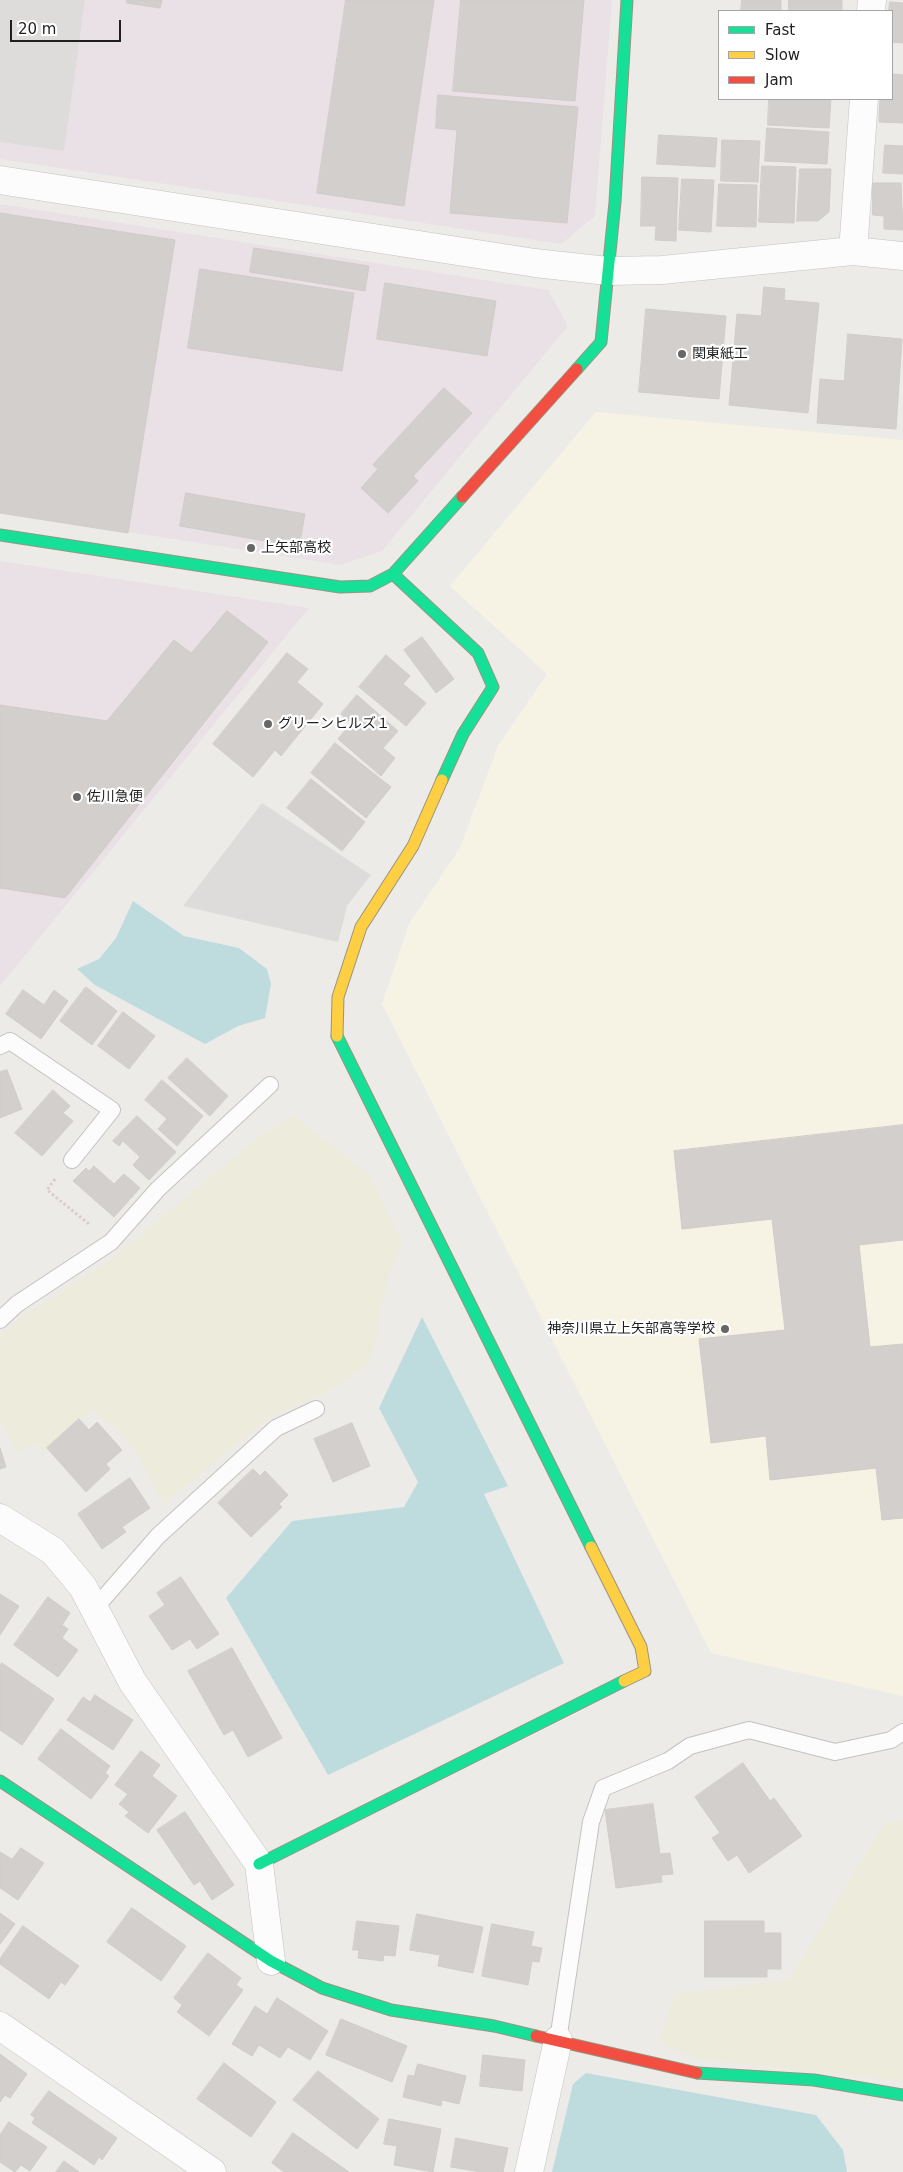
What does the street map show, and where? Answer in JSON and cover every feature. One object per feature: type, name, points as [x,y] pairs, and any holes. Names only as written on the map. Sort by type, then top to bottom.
[{"type":"street","points":[[0,535],[340,586],[370,586],[393,574],[601,342],[615,202],[626,0]]},
{"type":"street","points":[[853,252],[864,100]]},
{"type":"street","points":[[0,180],[535,263],[608,271],[662,270],[853,252],[903,256]]},
{"type":"street","points":[[259,1864],[645,1671],[641,1647],[336,1035],[338,997],[361,927],[414,846],[463,734],[493,687],[478,653],[393,574]]},
{"type":"street","points":[[0,1518],[53,1551],[83,1587],[132,1681],[259,1864],[271,1961]]},
{"type":"street","points":[[0,1781],[271,1961],[322,1988],[391,2010],[494,2026],[698,2073],[776,2076],[814,2080],[903,2095]]},
{"type":"street","points":[[0,2026],[212,2172]]},
{"type":"street","points":[[529,2172],[558,2040]]},
{"type":"lane","points":[[0,1046],[10,1042],[112,1110],[72,1160]]},
{"type":"lane","points":[[0,1320],[17,1304],[111,1242],[158,1189],[270,1085]]},
{"type":"lane","points":[[95,1608],[158,1536],[276,1428],[316,1409]]},
{"type":"lane","points":[[558,2040],[591,1822],[603,1788],[668,1761],[690,1746],[749,1730],[834,1752],[891,1740],[903,1732]]},
{"type":"path","points":[[72,1160],[47,1190],[111,1242]]},
{"type":"shaded area","points":[[0,0],[612,0],[595,216],[561,244],[0,159]]},
{"type":"shaded area","points":[[0,0],[85,0],[64,151],[0,142]]},
{"type":"shaded area","points":[[0,204],[548,290],[568,326],[382,551],[340,565],[0,512]]},
{"type":"shaded area","name":"神奈川県立上矢部高等学校","points":[[596,412],[903,440],[903,1696],[711,1653],[382,1004],[409,924],[460,848],[498,746],[547,674],[450,586]]},
{"type":"shaded area","name":"佐川急便","points":[[0,561],[309,608],[0,986]]},
{"type":"shaded area","points":[[262,803],[371,875],[347,906],[338,942],[183,906]]},
{"type":"shaded area","points":[[294,1115],[370,1174],[402,1242],[381,1305],[379,1332],[369,1363],[345,1381],[313,1399],[271,1416],[164,1504],[138,1455],[115,1427],[92,1410],[43,1454],[37,1443],[17,1452],[0,1420],[0,1336],[22,1318],[110,1260],[258,1137]]},
{"type":"shaded area","points":[[903,1820],[903,2081],[698,2059],[658,2043],[674,1994],[789,1980],[883,1825]]},
{"type":"water","points":[[133,901],[184,936],[239,948],[267,969],[271,984],[265,1018],[238,1026],[205,1044],[95,985],[77,969],[99,959],[116,938]]},
{"type":"water","points":[[422,1317],[508,1486],[484,1494],[564,1663],[328,1775],[226,1598],[292,1521],[404,1507],[418,1482],[379,1408]]},
{"type":"water","points":[[586,2073],[816,2115],[843,2150],[847,2172],[552,2172],[573,2084]]},
{"type":"building","points":[[127,0],[162,0],[160,8],[127,3]]},
{"type":"building","points":[[346,0],[434,0],[404,206],[317,193]]},
{"type":"building","points":[[461,0],[584,0],[575,101],[453,91]]},
{"type":"building","points":[[742,0],[781,0],[781,10],[741,10]]},
{"type":"building","points":[[789,0],[842,0],[842,10],[789,10]]},
{"type":"building","points":[[890,2],[903,3],[903,43],[893,42],[893,10],[889,10]]},
{"type":"building","points":[[893,74],[903,75],[903,123],[879,122],[880,100],[893,100]]},
{"type":"building","points":[[438,95],[578,107],[567,223],[450,213],[457,130],[436,128]]},
{"type":"building","points":[[769,100],[831,100],[829,128],[768,125]]},
{"type":"building","points":[[767,128],[829,132],[827,164],[765,161]]},
{"type":"building","points":[[659,135],[717,138],[715,167],[657,164]]},
{"type":"building","points":[[722,140],[760,141],[758,182],[721,181]]},
{"type":"building","points":[[885,145],[903,146],[903,174],[883,173]]},
{"type":"building","points":[[762,166],[796,167],[794,223],[759,222]]},
{"type":"building","points":[[800,169],[831,169],[829,212],[818,221],[797,221]]},
{"type":"building","points":[[642,177],[678,178],[676,241],[655,240],[656,226],[641,226]]},
{"type":"building","points":[[682,179],[714,180],[711,232],[679,230]]},
{"type":"building","points":[[873,183],[901,183],[903,230],[884,229],[884,216],[873,215]]},
{"type":"building","points":[[719,184],[757,185],[756,227],[717,226]]},
{"type":"building","points":[[0,213],[175,240],[128,533],[0,513]]},
{"type":"building","points":[[254,248],[369,266],[365,291],[250,272]]},
{"type":"building","points":[[200,269],[354,293],[342,371],[188,348]]},
{"type":"building","points":[[385,283],[496,301],[487,356],[377,339]]},
{"type":"building","points":[[764,287],[785,289],[784,300],[819,303],[808,413],[729,405],[737,314],[761,316]]},
{"type":"building","name":"関東紙工","points":[[646,309],[726,316],[719,399],[639,392]]},
{"type":"building","points":[[848,334],[902,339],[896,429],[817,423],[820,379],[844,381]]},
{"type":"building","points":[[444,388],[472,413],[413,476],[418,481],[388,513],[361,488],[378,469],[373,465]]},
{"type":"building","points":[[186,493],[305,514],[299,547],[180,526]]},
{"type":"building","points":[[227,611],[268,642],[65,898],[0,888],[0,705],[107,721],[174,640],[191,653]]},
{"type":"building","points":[[422,637],[454,679],[436,693],[404,650]]},
{"type":"building","name":"グリーンヒルズ１","points":[[287,653],[308,669],[297,682],[323,704],[281,756],[275,750],[253,777],[213,744]]},
{"type":"building","points":[[386,655],[410,676],[403,684],[426,703],[406,726],[359,687]]},
{"type":"building","points":[[357,695],[398,731],[383,748],[395,758],[381,776],[338,739],[351,723],[341,714]]},
{"type":"building","points":[[335,743],[391,787],[366,818],[311,773]]},
{"type":"building","points":[[311,779],[365,822],[342,851],[287,808]]},
{"type":"building","points":[[86,987],[117,1011],[92,1045],[60,1021]]},
{"type":"building","points":[[23,990],[44,1005],[54,990],[68,1001],[41,1039],[6,1014]]},
{"type":"building","points":[[123,1012],[155,1036],[129,1069],[98,1046]]},
{"type":"building","points":[[187,1058],[228,1096],[210,1116],[168,1078]]},
{"type":"building","points":[[7,1070],[22,1109],[0,1118],[0,1072]]},
{"type":"building","points":[[162,1080],[203,1116],[177,1146],[158,1129],[167,1119],[145,1100]]},
{"type":"building","points":[[53,1090],[70,1106],[63,1113],[73,1121],[42,1156],[15,1133]]},
{"type":"building","points":[[137,1116],[176,1152],[149,1180],[133,1165],[140,1157],[123,1141],[119,1146],[113,1141]]},
{"type":"building","points":[[903,1125],[903,1240],[859,1245],[870,1347],[903,1344],[903,1518],[882,1520],[876,1468],[770,1480],[766,1436],[711,1443],[699,1339],[785,1330],[772,1219],[682,1229],[674,1151]]},
{"type":"building","points":[[94,1166],[114,1184],[124,1174],[140,1188],[114,1217],[73,1181],[86,1168],[89,1171]]},
{"type":"building","points":[[79,1419],[89,1430],[97,1422],[122,1450],[106,1464],[110,1469],[86,1492],[47,1448]]},
{"type":"building","points":[[352,1423],[370,1466],[333,1482],[314,1439]]},
{"type":"building","points":[[0,1448],[6,1467],[0,1469]]},
{"type":"building","points":[[253,1469],[260,1476],[265,1471],[288,1495],[279,1504],[282,1507],[251,1537],[218,1503]]},
{"type":"building","points":[[130,1478],[150,1508],[122,1527],[126,1532],[102,1549],[78,1514]]},
{"type":"building","points":[[181,1577],[219,1634],[197,1649],[190,1639],[172,1650],[149,1616],[165,1605],[157,1593]]},
{"type":"building","points":[[0,1594],[19,1606],[0,1635]]},
{"type":"building","points":[[48,1597],[70,1613],[62,1625],[68,1629],[62,1638],[78,1650],[58,1677],[14,1645]]},
{"type":"building","points":[[232,1648],[282,1738],[248,1757],[233,1730],[224,1735],[188,1671]]},
{"type":"building","points":[[2,1663],[54,1699],[22,1745],[0,1730],[0,1666]]},
{"type":"building","points":[[95,1695],[133,1720],[113,1750],[67,1720],[83,1697],[90,1702]]},
{"type":"building","points":[[61,1729],[110,1766],[105,1773],[109,1776],[91,1799],[38,1759]]},
{"type":"building","points":[[141,1751],[160,1765],[152,1776],[177,1796],[148,1833],[125,1816],[129,1812],[119,1804],[128,1794],[115,1785]]},
{"type":"building","points":[[743,1763],[770,1801],[774,1798],[802,1836],[749,1873],[737,1855],[728,1861],[712,1838],[720,1833],[695,1797]]},
{"type":"building","points":[[653,1804],[660,1854],[670,1853],[673,1874],[661,1875],[662,1882],[616,1888],[605,1810]]},
{"type":"building","points":[[185,1812],[234,1885],[212,1900],[200,1881],[194,1885],[157,1830]]},
{"type":"building","points":[[21,1848],[44,1863],[18,1900],[0,1888],[0,1852],[12,1859]]},
{"type":"building","points":[[132,1908],[186,1946],[161,1981],[107,1942]]},
{"type":"building","points":[[0,1913],[15,1924],[0,1944]]},
{"type":"building","points":[[417,1914],[483,1927],[473,1973],[438,1966],[440,1955],[410,1950]]},
{"type":"building","points":[[357,1921],[399,1926],[395,1956],[384,1955],[383,1961],[358,1958],[359,1950],[353,1950]]},
{"type":"building","points":[[705,1921],[764,1921],[764,1933],[781,1933],[781,1969],[767,1969],[767,1977],[705,1977]]},
{"type":"building","points":[[492,1924],[534,1932],[531,1946],[542,1948],[539,1962],[532,1961],[528,1985],[482,1976]]},
{"type":"building","points":[[23,1926],[79,1966],[65,1985],[61,1982],[49,1999],[0,1964],[0,1959]]},
{"type":"building","points":[[208,1953],[241,1978],[236,1985],[243,1990],[209,2036],[177,2012],[182,2005],[174,1998]]},
{"type":"building","points":[[277,1998],[328,2031],[310,2060],[288,2047],[280,2058],[259,2045],[252,2056],[232,2044],[255,2006],[267,2014]]},
{"type":"building","points":[[341,2019],[407,2046],[392,2082],[326,2055]]},
{"type":"building","points":[[0,2054],[27,2074],[10,2098],[5,2095],[0,2102]]},
{"type":"building","points":[[483,2055],[525,2060],[522,2091],[480,2086]]},
{"type":"building","points":[[224,2063],[276,2102],[251,2137],[197,2099]]},
{"type":"building","points":[[418,2064],[466,2076],[459,2104],[442,2100],[441,2106],[403,2097],[408,2075],[414,2076]]},
{"type":"building","points":[[318,2071],[379,2119],[357,2149],[293,2100]]},
{"type":"building","points":[[49,2091],[117,2138],[102,2160],[99,2157],[94,2165],[32,2123],[35,2118],[31,2115]]},
{"type":"building","points":[[389,2119],[441,2129],[433,2172],[394,2165],[397,2146],[384,2144]]},
{"type":"building","points":[[9,2122],[47,2147],[30,2171],[21,2165],[15,2172],[0,2162],[0,2135]]},
{"type":"building","points":[[293,2133],[349,2172],[284,2172],[272,2163]]},
{"type":"building","points":[[456,2138],[508,2148],[503,2172],[481,2172],[451,2167]]},
{"type":"building","points":[[64,2161],[79,2172],[56,2172]]},
{"type":"traffic: fast","points":[[577,369],[601,342],[615,202],[627,0]]},
{"type":"traffic: fast","points":[[0,535],[340,587],[370,586],[393,574],[462,497]]},
{"type":"traffic: fast","points":[[393,574],[478,653],[493,687],[463,734],[442,780]]},
{"type":"traffic: fast","points":[[337,1036],[591,1547]]},
{"type":"traffic: fast","points":[[259,1864],[624,1681]]},
{"type":"traffic: fast","points":[[0,1781],[271,1961],[322,1988],[391,2010],[494,2026],[536,2036]]},
{"type":"traffic: fast","points":[[697,2073],[814,2080],[903,2095]]},
{"type":"traffic: slow","points":[[337,1036],[338,997],[361,927],[413,846],[442,780]]},
{"type":"traffic: slow","points":[[591,1547],[641,1647],[645,1671],[624,1681]]},
{"type":"traffic: jam","points":[[462,497],[577,369]]},
{"type":"traffic: jam","points":[[536,2036],[697,2073]]},
{"type":"place","name":"関東紙工","points":[[682,354]]},
{"type":"place","name":"上矢部高校","points":[[251,548]]},
{"type":"place","name":"グリーンヒルズ１","points":[[268,724]]},
{"type":"place","name":"佐川急便","points":[[77,797]]},
{"type":"place","name":"神奈川県立上矢部高等学校","points":[[725,1329]]}]
